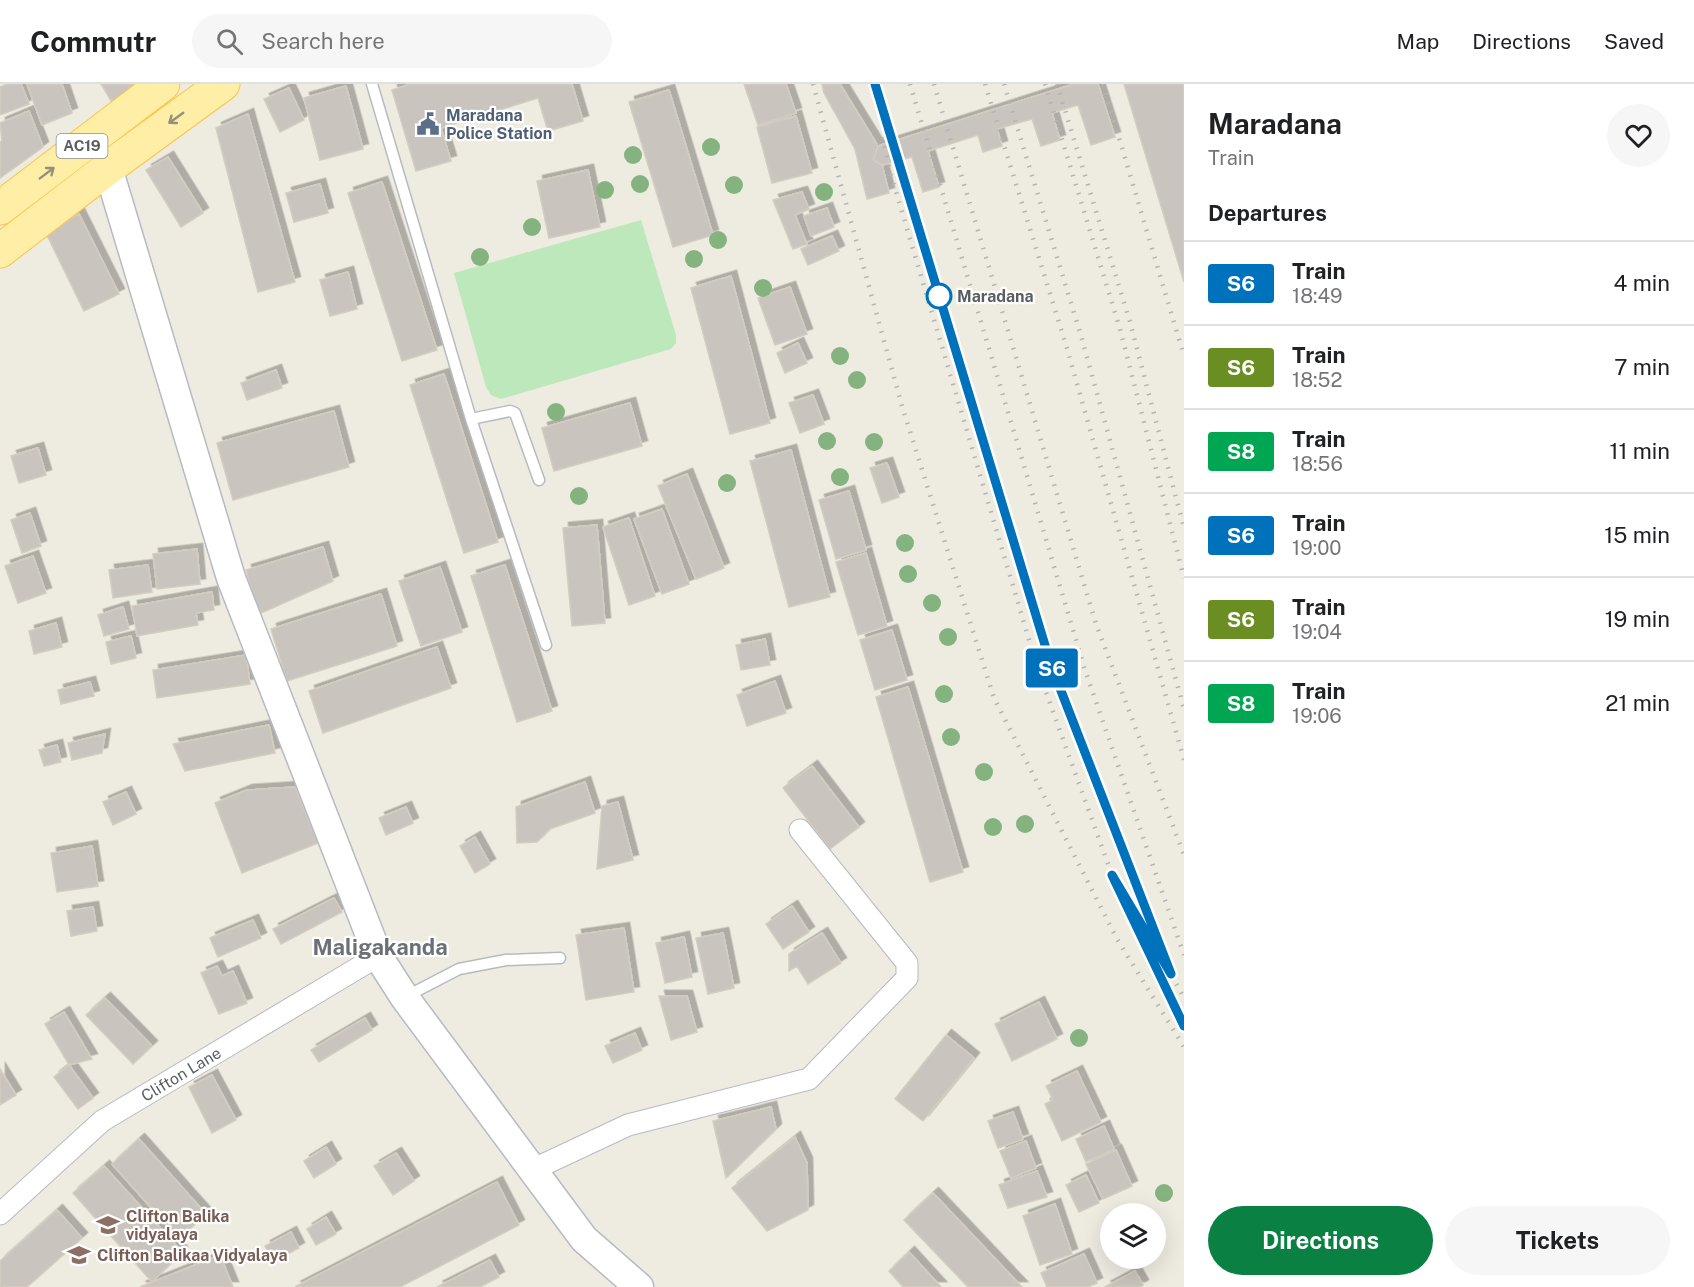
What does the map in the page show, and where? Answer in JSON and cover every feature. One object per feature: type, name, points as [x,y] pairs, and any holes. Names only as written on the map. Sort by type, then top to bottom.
[{"type":"main road","name":"AC19","points":[[0,208],[163,84]]},
{"type":"main road","name":"AC19","points":[[0,251],[108,168],[224,84]]},
{"type":"main road","points":[[108,168],[231,578],[378,956],[405,998],[584,1239],[639,1287]]},
{"type":"street","points":[[532,1170],[628,1125],[809,1079],[907,978],[907,963],[800,830]]},
{"type":"street","name":"Clifton Lane","points":[[0,1214],[102,1121],[378,956]]},
{"type":"lane","points":[[372,84],[471,419],[546,645]]},
{"type":"lane","points":[[471,419],[515,412],[539,480]]},
{"type":"lane","points":[[405,998],[459,969],[506,960],[560,958]]},
{"type":"green space","points":[[641,220],[676,335],[676,343],[671,349],[501,399],[491,395],[486,387],[454,273]]},
{"type":"building","points":[[7,84],[21,84],[29,104],[0,115],[0,87]]},
{"type":"building","points":[[27,84],[62,84],[72,113],[42,125]]},
{"type":"building","points":[[101,84],[143,84],[113,104]]},
{"type":"building","name":"Maradana Police Station","points":[[411,84],[572,84],[583,121],[548,131],[538,98],[441,128],[451,161],[416,171],[392,90]]},
{"type":"building","points":[[744,84],[786,84],[796,113],[758,125]]},
{"type":"building","points":[[822,84],[840,84],[878,146],[873,160],[882,165],[889,193],[867,199],[855,149],[824,93]]},
{"type":"building","points":[[1074,84],[1098,84],[1115,137],[1091,145],[1078,105],[1052,113],[1060,140],[1041,146],[1032,119],[997,129],[1002,146],[983,152],[978,135],[928,151],[939,187],[923,192],[912,157],[882,165],[873,160],[878,146]]},
{"type":"building","points":[[1124,84],[1184,84],[1184,282]]},
{"type":"building","points":[[346,86],[363,149],[320,160],[304,98]]},
{"type":"building","points":[[289,88],[304,120],[280,132],[264,99]]},
{"type":"building","points":[[669,90],[713,235],[673,247],[629,102]]},
{"type":"building","points":[[29,111],[43,147],[0,178],[0,142],[2,141],[0,123]]},
{"type":"building","points":[[248,114],[295,282],[258,292],[216,128]]},
{"type":"building","points":[[796,116],[812,173],[772,183],[757,127]]},
{"type":"building","points":[[168,157],[203,213],[181,227],[146,170]]},
{"type":"building","points":[[588,170],[600,227],[549,238],[537,181]]},
{"type":"building","points":[[382,182],[437,350],[402,361],[348,193]]},
{"type":"building","points":[[320,184],[328,213],[294,222],[286,193]]},
{"type":"building","points":[[802,192],[809,209],[795,215],[807,244],[793,249],[773,200]]},
{"type":"building","points":[[827,208],[834,227],[811,236],[804,216]]},
{"type":"building","points":[[79,214],[119,294],[84,311],[45,231]]},
{"type":"building","points":[[832,236],[839,251],[808,265],[801,249]]},
{"type":"building","points":[[348,272],[357,309],[330,316],[320,280]]},
{"type":"building","points":[[731,276],[770,423],[730,434],[691,288]]},
{"type":"building","points":[[790,287],[807,334],[775,345],[758,298]]},
{"type":"building","points":[[798,343],[807,363],[785,373],[777,353]]},
{"type":"building","points":[[276,370],[282,388],[247,400],[241,383]]},
{"type":"building","points":[[444,374],[498,542],[464,553],[410,385]]},
{"type":"building","points":[[813,395],[824,424],[800,433],[789,403]]},
{"type":"building","points":[[630,403],[642,446],[554,471],[542,428]]},
{"type":"building","points":[[334,411],[349,467],[233,500],[217,443]]},
{"type":"building","points":[[38,448],[46,475],[19,483],[11,456]]},
{"type":"building","points":[[791,450],[830,597],[789,607],[750,461]]},
{"type":"building","points":[[887,463],[899,497],[882,503],[870,468]]},
{"type":"building","points":[[687,474],[724,568],[696,579],[658,486]]},
{"type":"building","points":[[849,491],[866,550],[836,559],[819,500]]},
{"type":"building","points":[[662,509],[689,584],[662,594],[634,519]]},
{"type":"building","points":[[30,513],[41,546],[22,553],[11,520]]},
{"type":"building","points":[[629,518],[655,596],[629,605],[603,527]]},
{"type":"building","points":[[597,525],[605,623],[572,626],[563,528]]},
{"type":"building","points":[[323,547],[333,581],[259,614],[246,570]]},
{"type":"building","points":[[197,549],[200,584],[157,589],[153,554]]},
{"type":"building","points":[[866,553],[887,626],[858,635],[836,562]]},
{"type":"building","points":[[33,556],[46,593],[18,603],[5,566]]},
{"type":"building","points":[[148,565],[152,592],[113,598],[109,570]]},
{"type":"building","points":[[505,565],[552,711],[517,722],[471,576]]},
{"type":"building","points":[[440,567],[462,632],[421,646],[399,581]]},
{"type":"building","points":[[212,592],[214,610],[196,613],[198,625],[137,636],[132,606]]},
{"type":"building","points":[[381,594],[397,646],[287,681],[271,629]]},
{"type":"building","points":[[123,607],[129,629],[104,636],[98,615]]},
{"type":"building","points":[[56,623],[62,647],[34,654],[29,631]]},
{"type":"building","points":[[892,630],[907,680],[875,690],[860,640]]},
{"type":"building","points":[[131,636],[136,658],[111,664],[106,642]]},
{"type":"building","points":[[765,639],[770,665],[741,670],[736,645]]},
{"type":"building","points":[[437,647],[451,688],[323,733],[309,691]]},
{"type":"building","points":[[246,655],[250,684],[157,698],[153,670]]},
{"type":"building","points":[[775,681],[786,713],[747,726],[737,695]]},
{"type":"building","points":[[90,682],[94,696],[61,704],[58,690]]},
{"type":"building","points":[[908,687],[963,872],[930,882],[876,697]]},
{"type":"building","points":[[269,725],[275,753],[185,771],[173,744]]},
{"type":"building","points":[[105,734],[102,753],[72,760],[68,743]]},
{"type":"building","points":[[57,745],[61,762],[44,766],[39,750]]},
{"type":"building","points":[[812,766],[859,827],[830,849],[783,788]]},
{"type":"building","points":[[585,782],[595,813],[550,829],[537,842],[517,843],[516,807]]},
{"type":"building","points":[[295,787],[318,843],[242,873],[215,803],[247,790]]},
{"type":"building","points":[[126,792],[136,814],[113,825],[103,802]]},
{"type":"building","points":[[618,802],[633,860],[597,869],[602,806]]},
{"type":"building","points":[[406,807],[413,823],[386,835],[379,818]]},
{"type":"building","points":[[475,837],[490,864],[475,873],[460,846]]},
{"type":"building","points":[[92,846],[98,886],[57,892],[51,853]]},
{"type":"building","points":[[334,898],[342,912],[281,944],[273,929]]},
{"type":"building","points":[[792,906],[809,932],[783,949],[766,924]]},
{"type":"building","points":[[93,907],[97,931],[71,936],[67,911]]},
{"type":"building","points":[[253,920],[261,938],[218,957],[210,938]]},
{"type":"building","points":[[624,928],[634,992],[586,1000],[576,935]]},
{"type":"building","points":[[723,933],[734,988],[708,994],[696,938]]},
{"type":"building","points":[[822,933],[841,963],[808,984],[797,966],[789,971],[789,954]]},
{"type":"building","points":[[684,937],[692,977],[665,983],[656,943]]},
{"type":"building","points":[[217,966],[222,976],[233,971],[247,1003],[219,1014],[201,973]]},
{"type":"building","points":[[659,996],[687,996],[697,1032],[671,1040]]},
{"type":"building","points":[[105,998],[152,1046],[133,1064],[86,1015]]},
{"type":"building","points":[[1039,1002],[1057,1039],[1012,1061],[995,1024]]},
{"type":"building","points":[[64,1012],[92,1059],[69,1065],[45,1024]]},
{"type":"building","points":[[365,1018],[372,1030],[319,1062],[311,1050]]},
{"type":"building","points":[[635,1033],[642,1050],[613,1063],[605,1046]]},
{"type":"building","points":[[946,1035],[974,1058],[923,1121],[895,1099]]},
{"type":"building","points":[[69,1065],[93,1098],[78,1109],[54,1077]]},
{"type":"building","points":[[0,1069],[16,1095],[0,1105]]},
{"type":"building","points":[[1077,1071],[1101,1122],[1062,1141],[1045,1104],[1053,1100],[1046,1086]]},
{"type":"building","points":[[212,1075],[236,1120],[212,1133],[189,1087]]},
{"type":"building","points":[[771,1107],[776,1129],[726,1178],[713,1121]]},
{"type":"building","points":[[1013,1112],[1023,1139],[998,1148],[988,1121]]},
{"type":"building","points":[[1104,1126],[1114,1149],[1086,1162],[1076,1139]]},
{"type":"building","points":[[795,1137],[807,1163],[808,1210],[767,1231],[732,1188]]},
{"type":"building","points":[[139,1139],[206,1214],[179,1239],[112,1164]]},
{"type":"building","points":[[1026,1141],[1036,1168],[1011,1178],[1000,1151]]},
{"type":"building","points":[[326,1147],[336,1164],[314,1178],[304,1161]]},
{"type":"building","points":[[1116,1150],[1132,1186],[1103,1199],[1086,1164]]},
{"type":"building","points":[[396,1153],[414,1181],[393,1195],[374,1166]]},
{"type":"building","points":[[104,1166],[182,1252],[152,1282],[73,1193]]},
{"type":"building","points":[[1037,1171],[1047,1197],[1008,1208],[999,1185]]},
{"type":"building","points":[[1086,1175],[1099,1203],[1079,1212],[1066,1185]]},
{"type":"building","points":[[497,1182],[519,1225],[400,1287],[295,1287]]},
{"type":"building","points":[[933,1193],[1022,1287],[968,1287],[904,1220]]},
{"type":"building","points":[[1055,1204],[1072,1254],[1040,1265],[1023,1216]]},
{"type":"building","points":[[57,1210],[82,1238],[27,1287],[0,1287],[0,1261]]},
{"type":"building","points":[[326,1217],[336,1234],[316,1245],[307,1229]]},
{"type":"building","points":[[291,1232],[299,1248],[273,1262],[265,1246]]},
{"type":"building","points":[[909,1252],[941,1287],[903,1287],[889,1271]]},
{"type":"building","points":[[1084,1254],[1097,1283],[1088,1287],[1047,1287],[1041,1273]]},
{"type":"building","points":[[220,1255],[233,1287],[140,1287]]},
{"type":"building","points":[[490,1260],[499,1277],[480,1287],[437,1287]]},
{"type":"building","points":[[1135,1271],[1143,1285],[1140,1287],[1105,1287]]},
{"type":"railway","points":[[813,84],[902,406],[994,698],[1117,939],[1184,1047]]},
{"type":"railway","points":[[875,84],[1051,665],[1171,974],[1184,998]]},
{"type":"railway","points":[[910,84],[1085,670],[1184,955]]},
{"type":"railway","points":[[934,84],[1096,624],[1184,855]]},
{"type":"railway","points":[[985,84],[1066,345],[1184,760]]},
{"type":"railway","points":[[1004,84],[1082,339],[1184,709]]},
{"type":"railway","points":[[1045,84],[1120,329],[1184,578]]},
{"type":"railway","points":[[1057,84],[1130,322],[1184,528]]},
{"type":"railway","points":[[1103,84],[1184,356]]},
{"type":"railway","points":[[883,137],[891,175],[1038,670],[1112,875],[1151,940]]},
{"type":"railway","points":[[1140,934],[1184,1026]]},
{"type":"train","name":"S6","points":[[875,84],[1051,665],[1171,974],[1112,875],[1184,1026]]},
{"type":"place","name":"Maradana Police Station","points":[[428,124]]},
{"type":"place","name":"Maradana","points":[[939,296]]},
{"type":"place","name":"Clifton Balika vidyalaya","points":[[108,1225]]},
{"type":"place","name":"Clifton Balikaa Vidyalaya","points":[[79,1255]]},
{"type":"district","name":"Maligakanda","points":[[380,947]]}]
